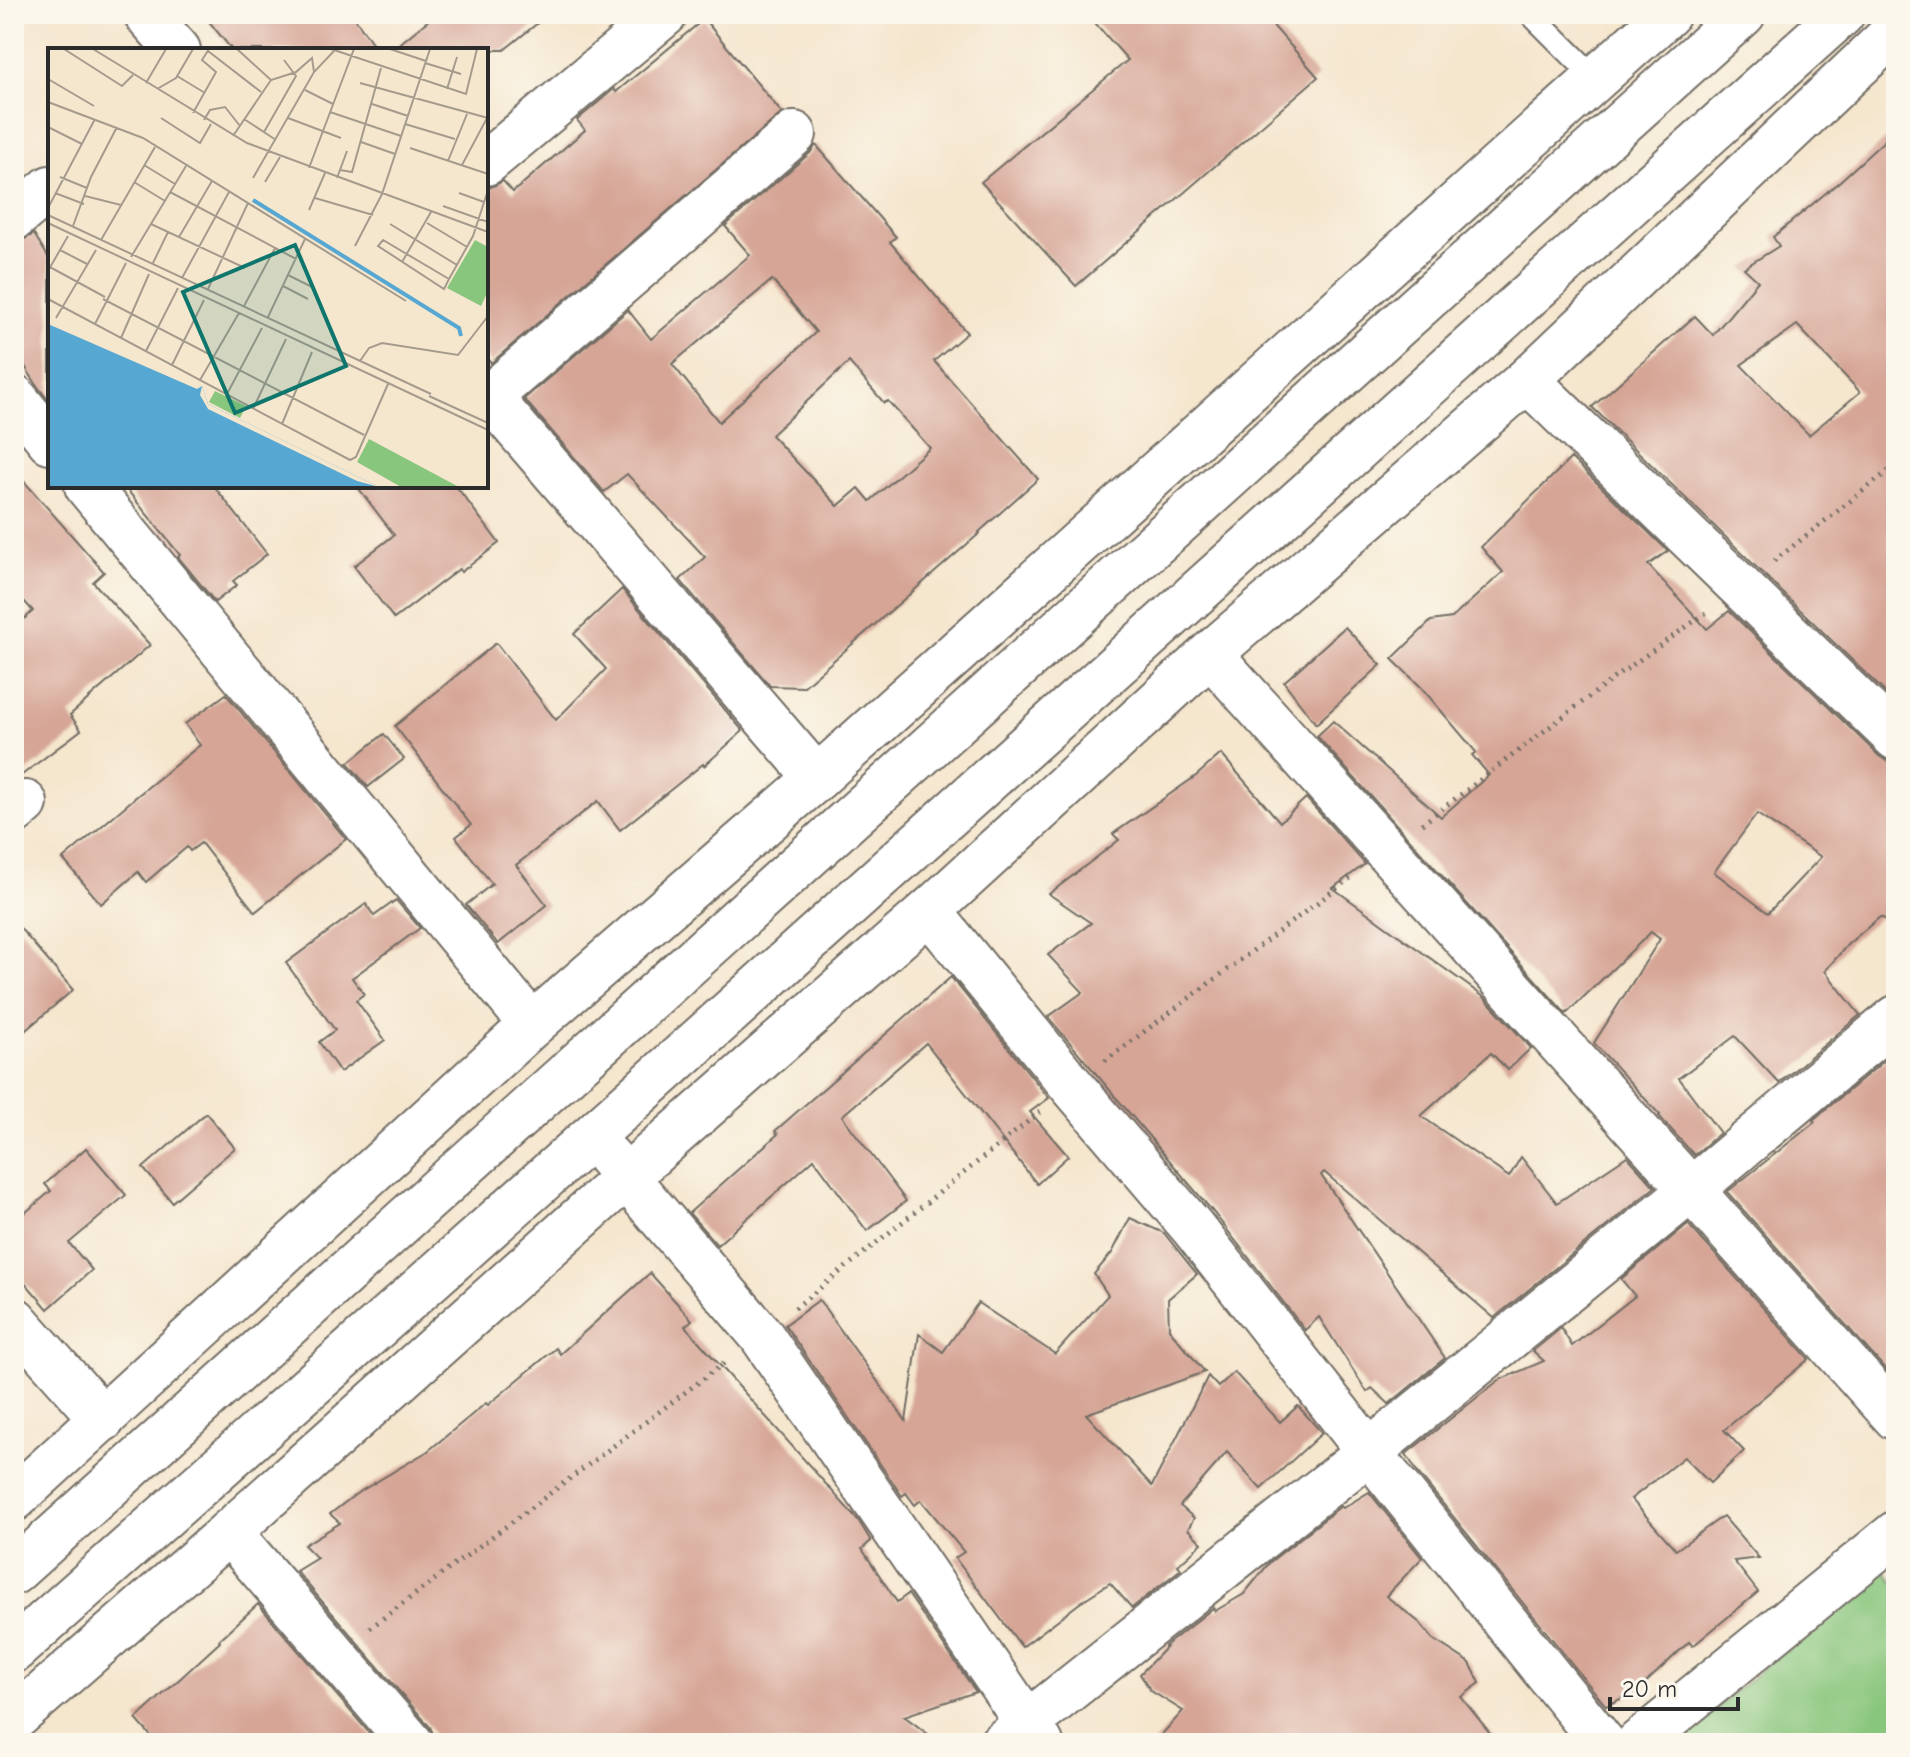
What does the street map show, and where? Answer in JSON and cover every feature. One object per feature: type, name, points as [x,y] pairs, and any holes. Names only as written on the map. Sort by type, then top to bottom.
[{"type":"main road","points":[[146,14],[176,48]]},
{"type":"main road","points":[[488,161],[665,14]]},
{"type":"main road","points":[[14,1499],[532,1025],[817,778],[1668,14]]},
{"type":"main road","points":[[14,1572],[1743,14]]},
{"type":"main road","points":[[14,1650],[592,1136],[1842,14]]},
{"type":"main road","points":[[14,1719],[929,911],[1210,654],[1527,380],[1896,30]]},
{"type":"main road","points":[[794,134],[488,395],[817,778]]},
{"type":"main road","points":[[14,218],[48,190]]},
{"type":"main road","points":[[1527,380],[1896,738]]},
{"type":"main road","points":[[14,397],[48,439]]},
{"type":"main road","points":[[89,488],[532,1025]]},
{"type":"main road","points":[[1210,654],[1896,1418]]},
{"type":"main road","points":[[929,911],[1193,1228],[1603,1743]]},
{"type":"main road","points":[[592,1136],[761,1335],[1023,1736],[1691,1190],[1896,1018]]},
{"type":"main road","points":[[14,1319],[103,1419]]},
{"type":"main road","points":[[229,1532],[411,1743]]},
{"type":"main road","points":[[1638,1743],[1896,1533]]},
{"type":"lane","points":[[1531,14],[1595,78]]},
{"type":"path","points":[[334,1655],[761,1335],[1072,1086],[1618,675],[1741,588],[1896,465]]},
{"type":"green space","points":[[1882,1567],[1896,1584],[1896,1743],[1675,1743]]},
{"type":"building","points":[[203,14],[352,14],[376,48],[230,48]]},
{"type":"building","points":[[436,14],[549,14],[504,50],[394,48]]},
{"type":"building","points":[[1087,14],[1263,14],[1318,77],[1076,286],[981,182],[1128,60]]},
{"type":"building","points":[[704,19],[782,113],[491,363],[488,359],[488,187],[503,181],[513,192],[585,130],[577,120],[614,89],[616,92]]},
{"type":"building","points":[[1896,130],[1896,703],[1592,407],[1695,316],[1713,335],[1758,281],[1744,268],[1779,246],[1773,237]],"holes":[[[1797,325],[1860,392],[1809,435],[1741,365]]]},
{"type":"building","points":[[816,145],[896,237],[890,242],[967,333],[934,361],[1038,479],[803,687],[770,686],[680,580],[705,557],[627,474],[604,492],[524,399],[628,310],[651,339],[750,255],[725,226]],"holes":[[[772,280],[816,332],[719,422],[672,364]],[[849,362],[884,403],[888,401],[930,448],[870,501],[859,488],[838,506],[771,435]]]},
{"type":"building","points":[[34,234],[48,257],[48,400],[14,349],[14,242]]},
{"type":"building","points":[[1571,458],[1668,551],[1648,565],[1707,629],[1729,611],[1879,756],[1896,762],[1896,924],[1880,917],[1848,944],[1825,971],[1860,1015],[1779,1083],[1735,1036],[1679,1078],[1720,1133],[1694,1155],[1594,1043],[1660,939],[1651,932],[1566,1014],[1317,736],[1333,721],[1441,817],[1489,775],[1472,755],[1476,752],[1421,687],[1392,659],[1431,621],[1452,618],[1503,572],[1481,547]],"holes":[[[1757,814],[1821,857],[1768,913],[1714,872]]]},
{"type":"building","points":[[14,470],[104,572],[93,582],[150,645],[70,715],[81,730],[14,781],[14,628],[33,611],[14,590]]},
{"type":"building","points":[[126,488],[216,488],[267,554],[233,581],[237,585],[215,602],[178,557],[180,555]]},
{"type":"building","points":[[359,488],[458,488],[499,543],[394,619],[354,566],[394,535]]},
{"type":"building","points":[[622,589],[743,731],[704,766],[620,830],[598,801],[516,865],[547,905],[498,944],[466,905],[492,884],[456,837],[471,825],[395,726],[496,643],[556,720],[606,669],[574,634]]},
{"type":"building","points":[[1345,627],[1381,665],[1316,724],[1284,682]]},
{"type":"building","points":[[226,694],[346,839],[255,912],[201,843],[190,851],[187,847],[146,882],[138,872],[101,904],[63,859],[200,745],[185,724]]},
{"type":"building","points":[[384,734],[404,759],[368,787],[348,763]]},
{"type":"building","points":[[1221,754],[1280,822],[1306,798],[1365,864],[1333,888],[1484,997],[1531,1048],[1508,1070],[1491,1053],[1421,1116],[1509,1177],[1521,1157],[1557,1203],[1627,1156],[1655,1187],[1494,1318],[1324,1172],[1321,1175],[1445,1358],[1389,1404],[1372,1388],[1367,1392],[1319,1317],[1305,1330],[1213,1212],[1048,1017],[1083,992],[1048,955],[1091,923],[1049,894],[1119,840],[1113,834],[1196,776]]},
{"type":"building","points":[[396,900],[420,928],[352,978],[364,994],[356,1000],[385,1040],[340,1072],[319,1042],[335,1030],[286,963],[366,904],[374,916]]},
{"type":"building","points":[[14,921],[73,990],[14,1040]]},
{"type":"building","points":[[951,977],[1049,1098],[1030,1112],[1068,1156],[1037,1184],[926,1043],[842,1116],[906,1201],[867,1231],[814,1159],[717,1245],[689,1213],[778,1134],[775,1131]]},
{"type":"building","points":[[1891,1055],[1896,1061],[1896,1381],[1727,1192],[1815,1122],[1813,1120]]},
{"type":"building","points":[[206,1113],[235,1148],[172,1202],[143,1168]]},
{"type":"building","points":[[86,1148],[126,1195],[69,1243],[92,1270],[48,1309],[14,1270],[14,1222],[51,1191],[45,1184]]},
{"type":"building","points":[[1130,1218],[1164,1233],[1197,1274],[1168,1299],[1169,1329],[1205,1372],[1086,1414],[1152,1486],[1208,1376],[1218,1387],[1234,1372],[1280,1422],[1298,1406],[1322,1433],[1261,1489],[1227,1452],[1180,1506],[1194,1518],[1188,1529],[1202,1543],[1178,1565],[1181,1569],[1132,1608],[1110,1583],[1022,1647],[955,1558],[964,1552],[921,1500],[915,1505],[906,1493],[902,1496],[785,1325],[819,1300],[906,1421],[919,1334],[943,1352],[978,1303],[1055,1354],[1108,1295],[1094,1274],[1112,1253]]},
{"type":"building","points":[[1688,1224],[1809,1359],[1724,1430],[1744,1451],[1710,1483],[1684,1457],[1631,1499],[1676,1550],[1723,1516],[1759,1558],[1734,1561],[1758,1592],[1693,1646],[1689,1642],[1637,1691],[1606,1706],[1418,1473],[1406,1454],[1499,1380],[1544,1361],[1533,1351],[1561,1328],[1572,1346],[1635,1296],[1621,1279]]},
{"type":"building","points":[[650,1273],[692,1320],[685,1326],[858,1520],[871,1541],[862,1549],[897,1602],[908,1594],[976,1692],[904,1716],[940,1743],[435,1743],[430,1727],[296,1571],[317,1558],[304,1545],[340,1523],[330,1514],[356,1494],[428,1451],[556,1348],[560,1354]]},
{"type":"building","points":[[1369,1492],[1422,1558],[1386,1596],[1420,1623],[1433,1639],[1470,1663],[1480,1683],[1461,1697],[1498,1743],[1154,1743],[1183,1711],[1151,1691],[1140,1674],[1165,1646],[1213,1608],[1215,1611],[1244,1594],[1270,1562],[1341,1506],[1343,1508]]},
{"type":"building","points":[[258,1604],[378,1743],[157,1743],[136,1719]]}]
